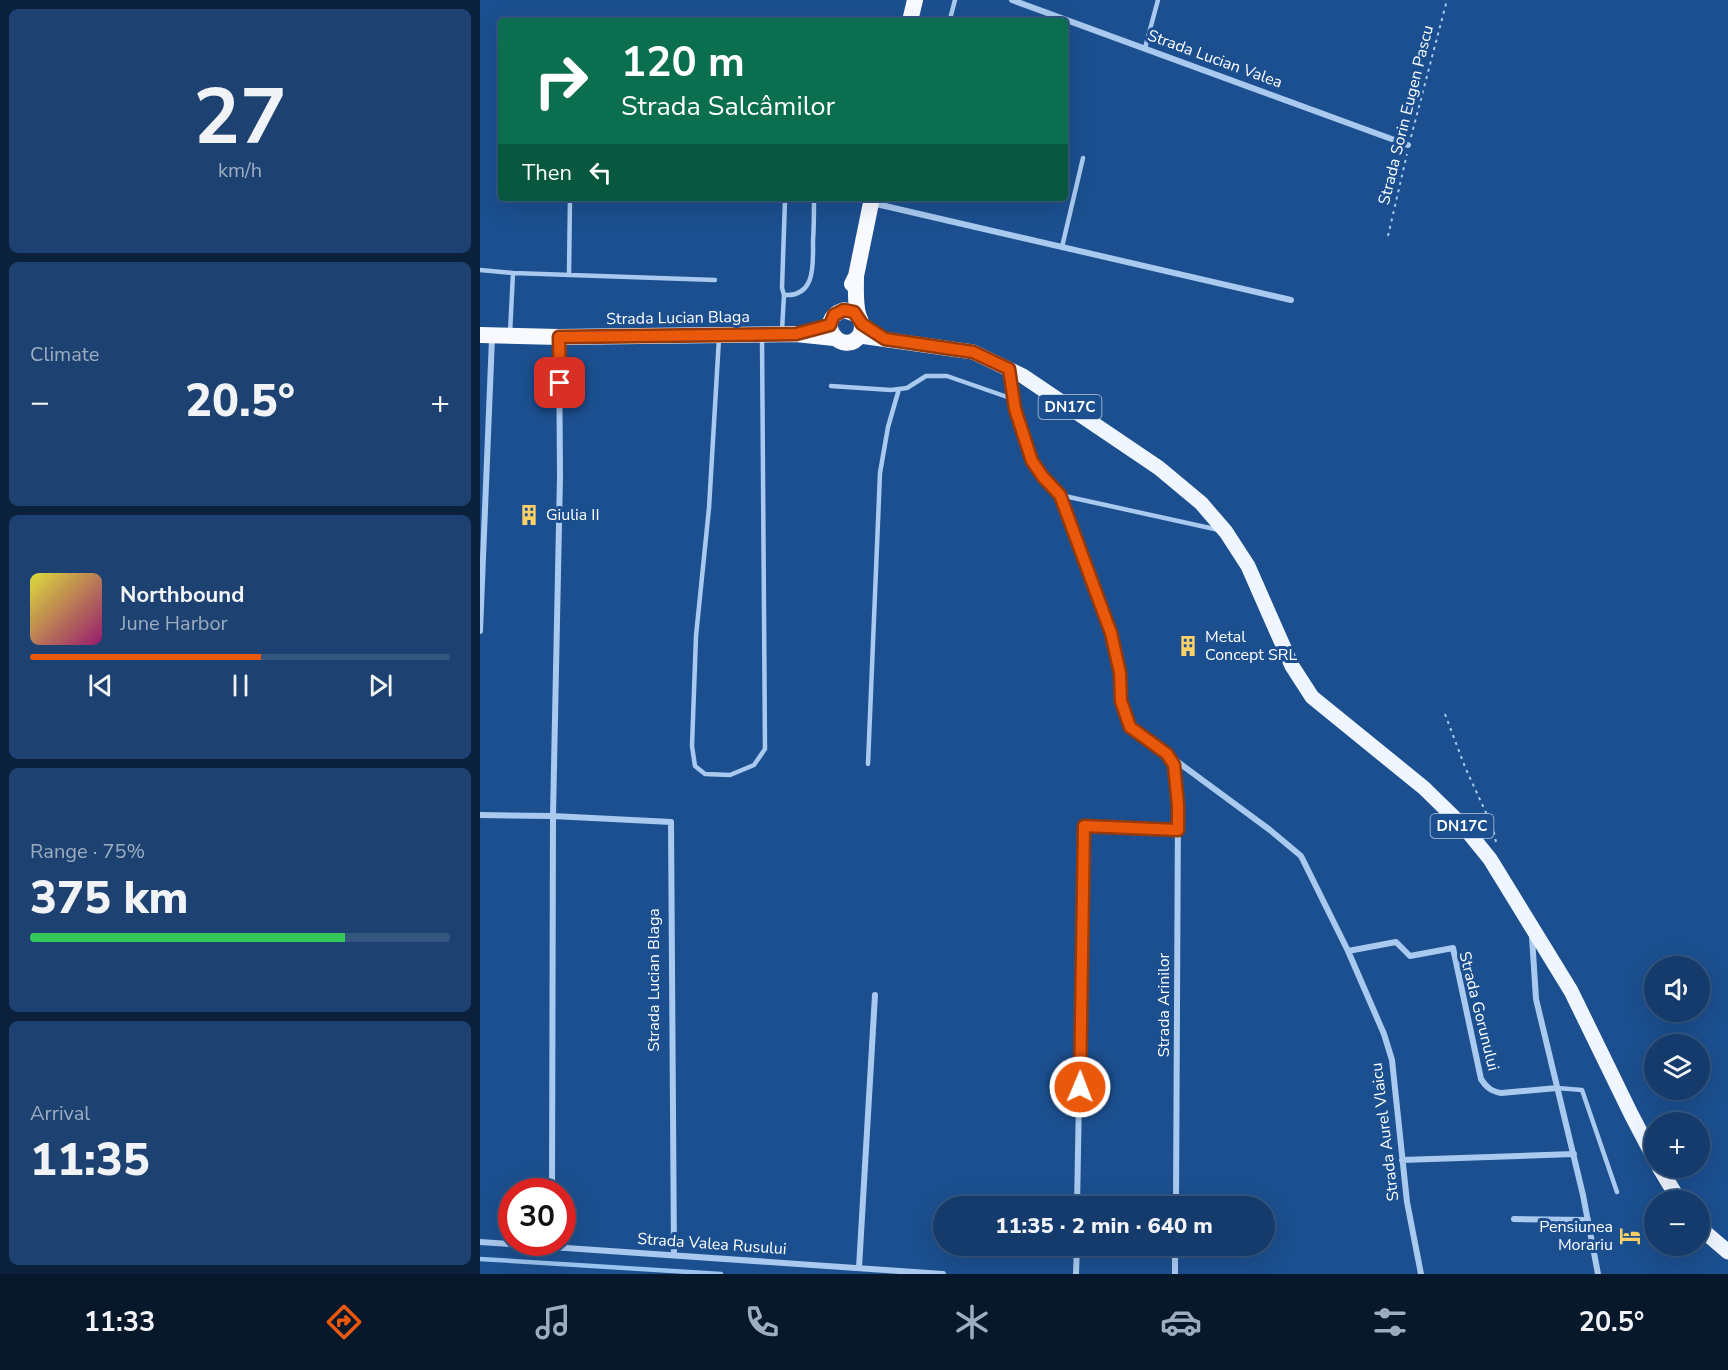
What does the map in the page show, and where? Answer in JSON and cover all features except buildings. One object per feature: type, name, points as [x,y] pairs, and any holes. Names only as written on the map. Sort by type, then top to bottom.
[{"type":"highway","points":[[911,18],[915,0]]},
{"type":"highway","points":[[834,325],[856,276],[872,201]]},
{"type":"highway","points":[[856,276],[860,325]]},
{"type":"highway","name":"DN17C","points":[[850,311],[860,325],[850,342],[840,341],[834,325],[850,311]]},
{"type":"highway","name":"Strada Lucian Blaga","points":[[486,335],[559,337],[762,335],[789,334],[834,325]]},
{"type":"main road","name":"DN17C","points":[[860,325],[885,339],[973,352],[1023,376],[1159,468],[1201,503],[1226,532],[1248,566],[1292,666],[1312,697],[1424,788],[1464,827],[1490,860],[1571,991],[1644,1140]]},
{"type":"main road","points":[[1710,1237],[1728,1252]]},
{"type":"street","name":"Strada Lucian Valea","points":[[1012,0],[1062,18]]},
{"type":"street","name":"Strada Lucian Valea","points":[[1068,20],[1408,145]]},
{"type":"street","points":[[876,201],[1291,300]]},
{"type":"street","name":"Strada Lucian Blaga","points":[[480,631],[486,335]]},
{"type":"street","points":[[552,1178],[553,816],[560,476],[559,337]]},
{"type":"street","points":[[1009,369],[1013,399],[1032,461],[1060,495]]},
{"type":"street","name":"Strada Aurel Vlaicu","points":[[1060,495],[1111,633],[1120,673],[1121,701],[1130,727],[1270,830],[1301,856],[1348,951],[1384,1034],[1392,1060],[1407,1202],[1420,1274]]},
{"type":"street","name":"Strada Arinilor","points":[[1167,754],[1174,765],[1178,805],[1176,1196]]},
{"type":"street","name":"Strada Lucian Blaga","points":[[480,815],[671,822],[674,1255]]},
{"type":"street","points":[[1077,1196],[1084,826],[1178,830]]},
{"type":"street","points":[[1532,928],[1536,999],[1574,1154],[1598,1274]]},
{"type":"street","name":"Strada Gorunului","points":[[1348,951],[1396,942],[1410,956],[1453,948],[1481,1079],[1486,1087],[1501,1093],[1557,1088]]},
{"type":"street","points":[[859,1268],[875,995]]},
{"type":"street","points":[[1402,1160],[1574,1154]]},
{"type":"street","points":[[1514,1219],[1588,1220]]},
{"type":"street","name":"Strada Valea Rusului","points":[[480,1242],[498,1242]]},
{"type":"street","name":"Strada Valea Rusului","points":[[576,1246],[943,1274]]},
{"type":"street","points":[[1076,1274],[1077,1256]]},
{"type":"street","points":[[1175,1256],[1175,1274]]},
{"type":"lane","points":[[950,18],[955,0]]},
{"type":"lane","points":[[1145,48],[1158,0]]},
{"type":"lane","points":[[1062,247],[1083,158]]},
{"type":"lane","points":[[568,274],[570,201]]},
{"type":"lane","points":[[785,201],[782,288],[789,334]]},
{"type":"lane","points":[[784,295],[794,296],[802,291],[812,274],[814,201]]},
{"type":"lane","points":[[480,270],[715,280]]},
{"type":"lane","points":[[510,336],[513,273]]},
{"type":"lane","points":[[719,335],[709,508],[696,636],[692,746],[694,766],[705,774],[730,775],[754,765],[765,749],[762,335]]},
{"type":"lane","points":[[831,386],[899,389],[907,388],[926,376],[947,376],[1013,399]]},
{"type":"lane","points":[[868,764],[880,473],[888,427],[899,389]]},
{"type":"lane","points":[[1060,495],[1226,532]]},
{"type":"lane","points":[[1557,1088],[1582,1090],[1617,1192]]},
{"type":"path","name":"Strada Sorin Eugen Pascu","points":[[1388,236],[1408,145],[1447,0]]},
{"type":"path","points":[[1445,714],[1493,828],[1496,844],[1490,860]]},
{"type":"waterway","points":[[480,1259],[721,1274]]},
{"type":"place","name":"Giulia II","points":[[529,515]]},
{"type":"place","name":"Metal Concept SRL","points":[[1188,646]]},
{"type":"place","name":"Pensiunea Morariu","points":[[1630,1236]]},
{"type":"route","points":[[560,383],[559,337],[796,334],[830,325],[834,315],[844,310],[854,312],[861,319],[862,324],[885,339],[973,352],[1009,369],[1015,409],[1032,461],[1060,495],[1111,633],[1120,673],[1121,701],[1130,727],[1167,754],[1174,765],[1178,805],[1178,830],[1084,826],[1080,1087]]}]
